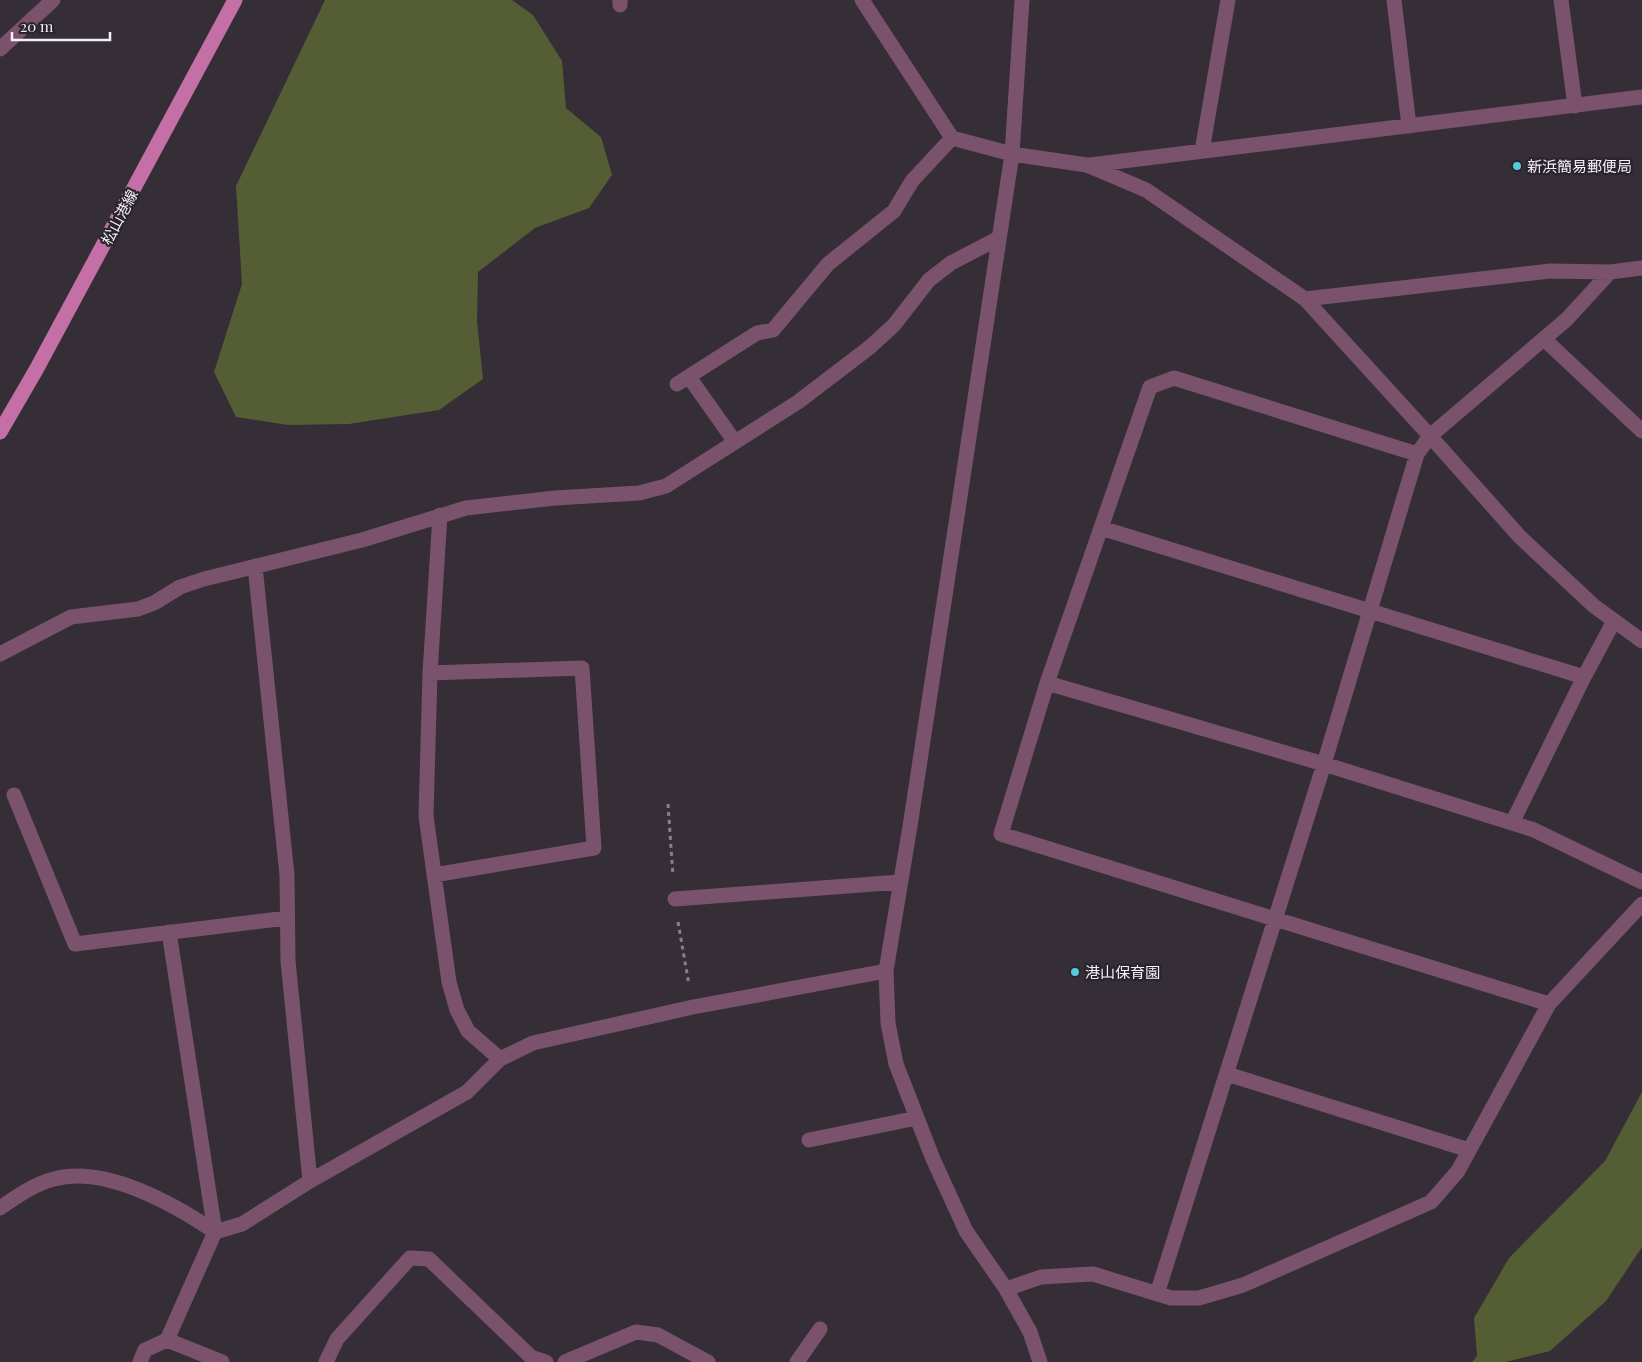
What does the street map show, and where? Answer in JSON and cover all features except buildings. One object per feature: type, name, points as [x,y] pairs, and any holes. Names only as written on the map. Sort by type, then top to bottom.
[{"type":"main road","name":"松山港線","points":[[0,432],[36,370],[235,0]]},
{"type":"street","points":[[0,49],[53,0]]},
{"type":"street","points":[[862,0],[952,138],[1012,154],[1087,166],[1146,190],[1306,299],[1520,537],[1594,606],[1642,641]]},
{"type":"street","points":[[1022,0],[1012,154],[886,971],[888,1023],[896,1064],[933,1159],[966,1231],[1006,1289],[1030,1332],[1040,1362]]},
{"type":"street","points":[[1202,151],[1228,0]]},
{"type":"street","points":[[1394,0],[1409,126]]},
{"type":"street","points":[[1561,0],[1575,106]]},
{"type":"street","points":[[1087,166],[1642,97]]},
{"type":"street","points":[[736,442],[683,380],[757,333],[773,330],[828,264],[894,211],[912,181],[952,138]]},
{"type":"street","points":[[0,654],[71,617],[138,609],[154,603],[180,587],[255,566],[362,540],[466,508],[555,498],[639,493],[666,486],[798,402],[870,347],[894,325],[929,280],[951,263],[999,238]]},
{"type":"street","points":[[1306,299],[1550,271],[1610,272],[1642,268]]},
{"type":"street","points":[[1156,1294],[1324,764],[1417,454],[1430,436],[1567,319],[1610,272]]},
{"type":"street","points":[[1544,339],[1642,431]]},
{"type":"street","points":[[1417,454],[1174,378],[1150,387],[1047,684],[1001,834],[1549,1004]]},
{"type":"street","points":[[440,515],[430,673],[426,816],[448,982],[457,1010],[468,1031],[500,1059]]},
{"type":"street","points":[[1101,528],[1584,677]]},
{"type":"street","points":[[255,566],[287,875],[288,961],[310,1181]]},
{"type":"street","points":[[1512,823],[1584,677],[1614,621]]},
{"type":"street","points":[[430,673],[582,668],[594,848],[434,875]]},
{"type":"street","points":[[1047,684],[1324,764],[1534,830],[1642,882]]},
{"type":"street","points":[[14,795],[75,944],[287,918]]},
{"type":"street","points":[[675,899],[900,882]]},
{"type":"street","points":[[1006,1289],[1041,1277],[1093,1274],[1171,1298],[1199,1298],[1243,1285],[1431,1202],[1458,1171],[1549,1004],[1642,904]]},
{"type":"street","points":[[140,1362],[145,1350],[166,1340],[215,1232],[169,932]]},
{"type":"street","points":[[215,1232],[242,1224],[310,1181],[467,1092],[500,1059],[533,1043],[693,1007],[886,971]]},
{"type":"street","points":[[1227,1074],[1469,1150]]},
{"type":"street","points":[[809,1140],[917,1118]]},
{"type":"street","points":[[0,1208],[22,1193],[54,1179],[81,1175],[141,1191],[184,1211],[215,1232]]},
{"type":"street","points":[[326,1362],[337,1340],[410,1258],[429,1259],[532,1357],[546,1362]]},
{"type":"street","points":[[797,1362],[820,1329]]},
{"type":"street","points":[[565,1362],[636,1332],[658,1335],[708,1362]]},
{"type":"street","points":[[166,1340],[222,1362]]},
{"type":"green space","points":[[325,0],[512,0],[533,15],[562,61],[566,108],[601,137],[612,175],[589,208],[535,228],[478,272],[477,321],[483,379],[439,410],[349,424],[288,425],[236,417],[214,372],[242,284],[236,186]]},
{"type":"green space","points":[[1642,1092],[1642,1247],[1606,1301],[1550,1351],[1506,1362],[1472,1362],[1477,1356],[1474,1318],[1509,1258],[1605,1161]]},
{"type":"place","name":"新浜簡易郵便局","points":[[1517,166]]},
{"type":"place","name":"港山保育園","points":[[1075,972]]}]
